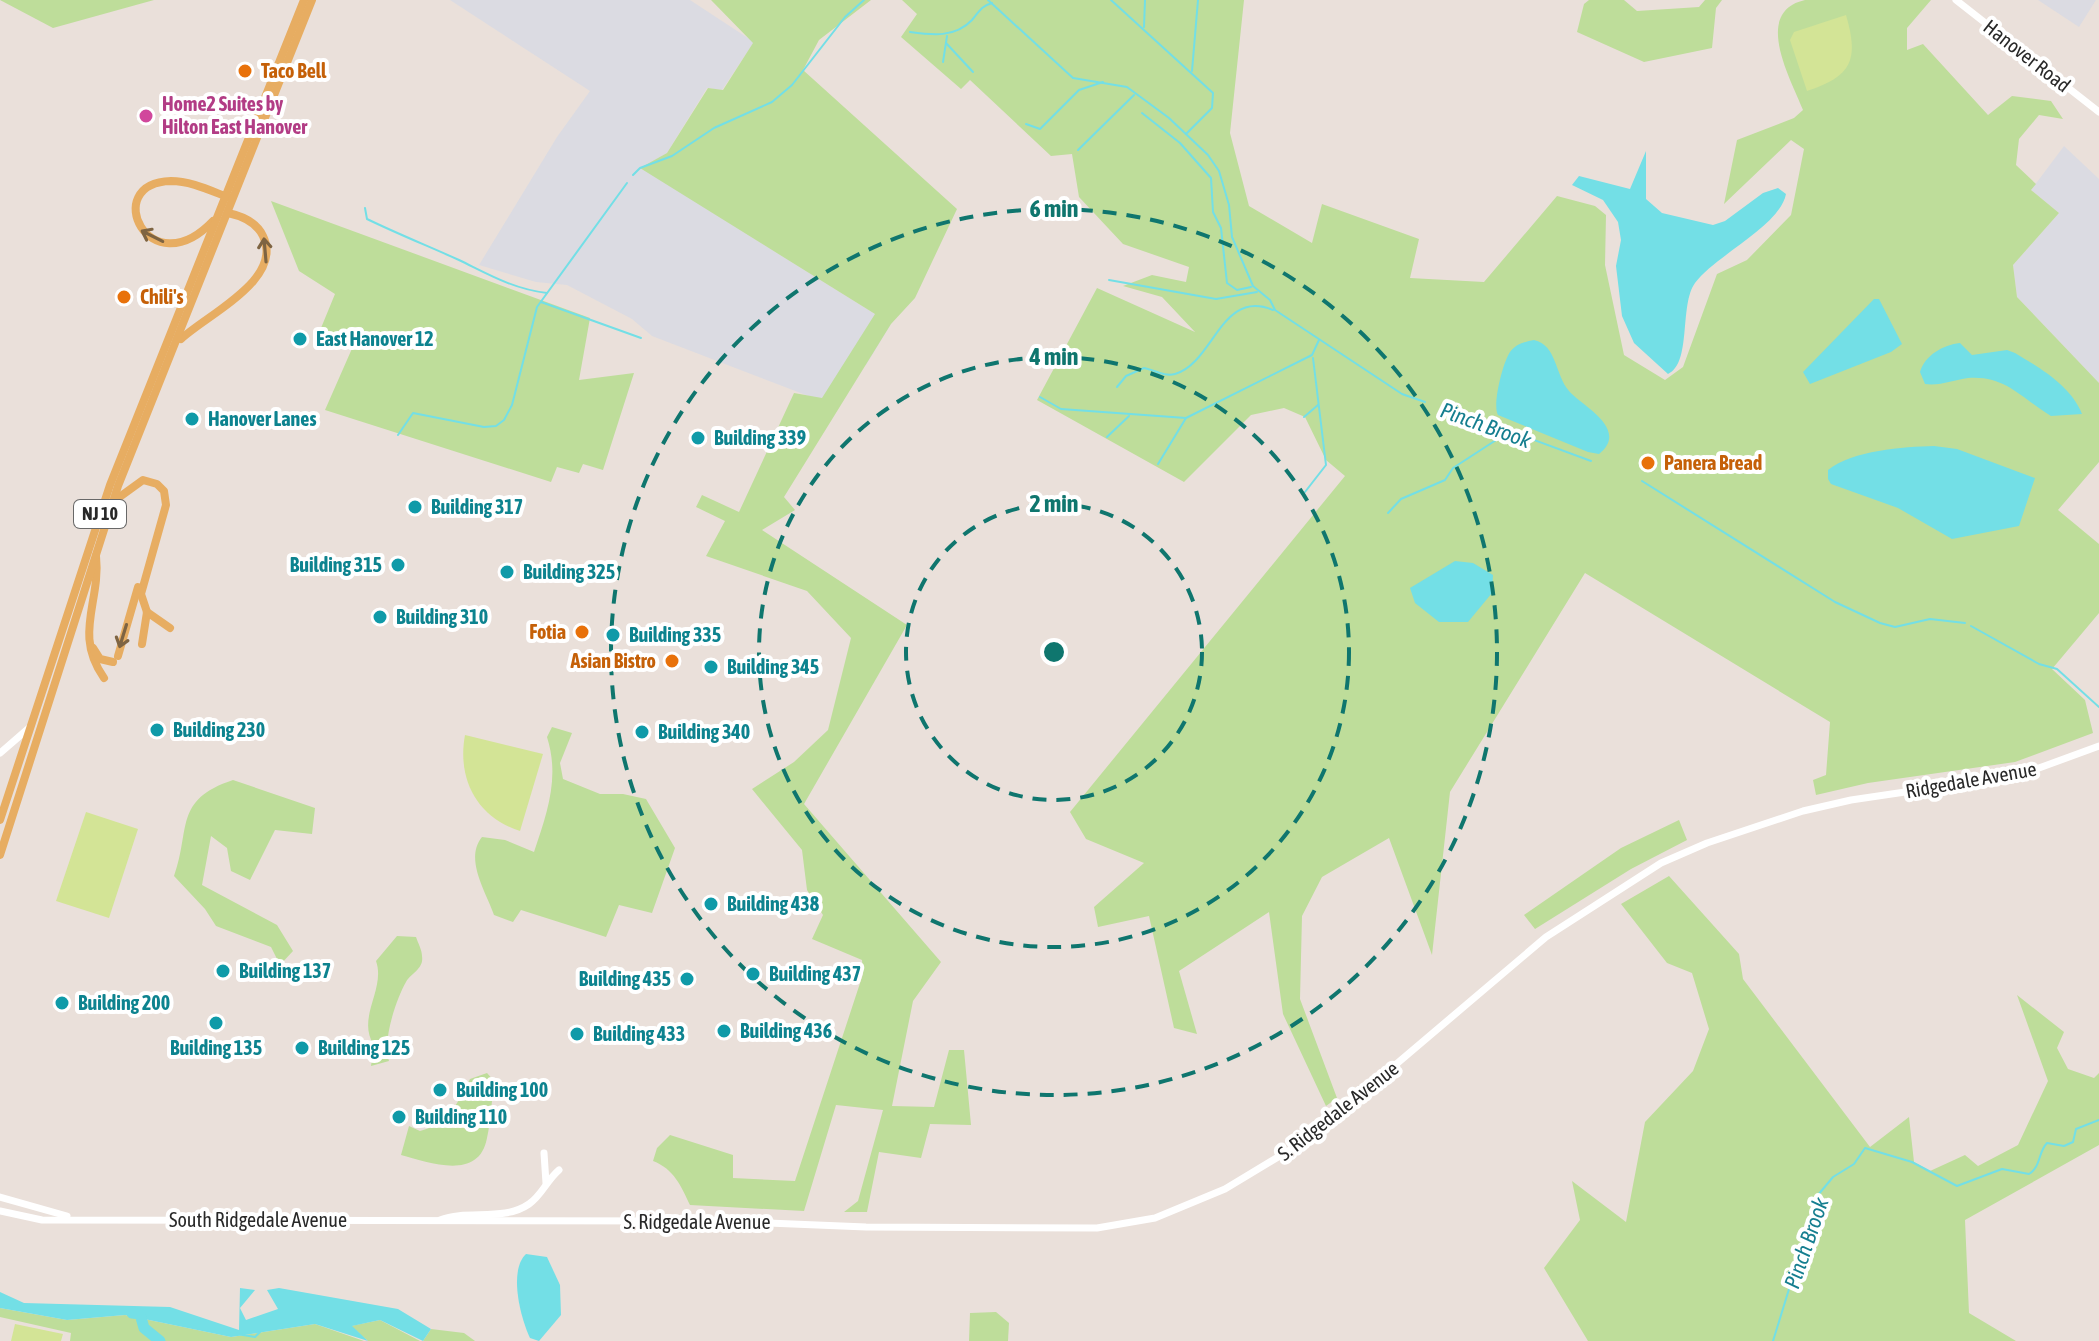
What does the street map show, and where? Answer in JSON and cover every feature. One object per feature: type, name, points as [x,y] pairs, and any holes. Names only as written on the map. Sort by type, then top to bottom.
[{"type":"main road","name":"NJ 10","points":[[0,855],[113,502],[230,214],[231,199],[304,0]]},
{"type":"main road","name":"NJ 10","points":[[0,820],[110,485],[219,216],[231,199],[312,0]]},
{"type":"main road","name":"Hanover Road","points":[[1956,0],[2099,112]]},
{"type":"main road","points":[[177,342],[254,283],[265,266],[266,245],[260,231],[249,221],[230,214],[219,216],[193,239],[169,243],[153,240],[141,232],[134,213],[145,191],[168,181],[191,184],[231,199]]},
{"type":"main road","points":[[113,502],[143,480],[157,484],[164,491],[165,513],[141,594],[147,612],[142,644]]},
{"type":"main road","points":[[96,553],[98,573],[90,601],[89,639],[92,659],[104,678]]},
{"type":"main road","points":[[89,639],[100,659],[116,659],[141,577],[148,564]]},
{"type":"main road","points":[[147,612],[170,628]]},
{"type":"main road","points":[[0,753],[25,734],[32,723]]},
{"type":"main road","name":"Ridgedale Avenue","points":[[1841,802],[2020,775],[2099,746]]},
{"type":"main road","name":"S. Ridgedale Avenue","points":[[434,1222],[720,1221],[866,1227],[1097,1228],[1155,1218],[1225,1189],[1308,1139],[1546,937],[1635,877],[1712,841],[1841,802]]},
{"type":"main road","points":[[544,1153],[546,1183]]},
{"type":"main road","points":[[434,1222],[452,1215],[512,1212],[531,1203],[559,1170]]},
{"type":"main road","name":"South Ridgedale Avenue","points":[[0,1197],[81,1219]]},
{"type":"main road","name":"South Ridgedale Avenue","points":[[0,1211],[42,1220],[434,1222]]},
{"type":"shaded area","points":[[450,0],[690,0],[754,42],[722,90],[707,88],[667,153],[641,168],[891,324],[866,365],[857,360],[832,405],[652,336],[632,319],[567,285],[536,282],[479,265],[557,137],[590,91]]},
{"type":"shaded area","points":[[2038,0],[2096,0],[2079,27]]},
{"type":"shaded area","points":[[2064,146],[2099,179],[2099,383],[2017,297],[2013,265],[2059,213],[2031,190]]},
{"type":"green space","points":[[0,0],[154,0],[53,28]]},
{"type":"green space","points":[[711,0],[871,0],[819,40],[803,70],[957,209],[915,298],[891,324],[784,497],[795,510],[762,530],[907,625],[804,804],[941,962],[913,1001],[892,1106],[934,1107],[949,1050],[964,1050],[971,1125],[930,1124],[921,1158],[879,1152],[867,1212],[844,1212],[858,1201],[883,1110],[836,1105],[804,1211],[690,1205],[672,1173],[653,1161],[657,1148],[670,1135],[733,1155],[733,1178],[795,1181],[863,974],[862,960],[812,939],[823,915],[807,890],[802,850],[752,789],[794,762],[828,730],[851,638],[807,591],[706,556],[725,521],[696,507],[702,495],[739,512],[794,393],[822,398],[875,314],[640,168],[667,153],[708,88],[723,90],[753,43]]},
{"type":"green space","points":[[902,0],[1244,0],[1230,133],[1249,206],[1312,243],[1322,204],[1419,239],[1410,278],[1484,282],[1557,196],[1595,206],[1606,215],[1605,265],[1624,355],[1665,380],[1683,367],[1717,274],[1747,260],[1791,215],[1804,149],[1791,140],[1724,204],[1737,140],[1794,118],[1803,110],[1784,65],[1778,32],[1781,18],[1789,7],[1805,0],[1931,0],[1907,28],[1907,50],[1923,44],[1988,115],[2012,96],[2051,101],[2063,119],[2039,115],[2019,139],[2016,165],[2036,184],[2031,190],[2059,213],[2013,265],[2017,297],[2099,383],[2099,462],[2058,510],[2099,544],[2099,613],[2052,669],[2085,700],[2093,733],[2015,762],[1868,783],[1816,795],[1813,780],[1826,775],[1830,722],[1585,573],[1450,792],[1432,955],[1389,838],[1322,877],[1302,916],[1300,999],[1337,1098],[1326,1106],[1283,1014],[1269,912],[1179,971],[1197,1034],[1174,1028],[1149,916],[1098,927],[1094,907],[1144,863],[1086,839],[1070,812],[1345,476],[1326,460],[1305,417],[1284,408],[1251,415],[1184,482],[1037,400],[1097,288],[1195,332],[1162,297],[1123,286],[1152,275],[1186,282],[1189,267],[1123,244],[1079,197],[1072,154],[1051,156],[970,80],[961,89],[901,37],[917,14]]},
{"type":"green space","points":[[1589,0],[1624,0],[1637,11],[1699,7],[1705,0],[1722,0],[1716,8],[1712,48],[1644,62],[1577,32],[1584,4]]},
{"type":"green space","points":[[1846,15],[1852,44],[1848,64],[1834,79],[1807,91],[1790,40],[1794,32]]},
{"type":"green space","points":[[271,201],[590,318],[579,380],[634,373],[603,470],[583,464],[579,473],[557,467],[551,482],[325,410],[354,344],[321,328],[335,294],[299,271]]},
{"type":"green space","points":[[552,727],[572,733],[560,763],[563,779],[600,794],[623,794],[646,799],[675,848],[652,913],[619,905],[606,937],[521,910],[513,922],[494,915],[478,876],[475,855],[482,837],[505,840],[534,852],[550,795],[552,767],[547,737]]},
{"type":"green space","points":[[465,735],[543,754],[520,831],[492,816],[473,794],[464,766]]},
{"type":"green space","points":[[233,780],[315,808],[312,834],[275,830],[250,880],[231,871],[227,848],[211,836],[202,885],[277,925],[293,951],[280,965],[271,947],[216,926],[205,909],[174,876],[192,807],[214,788]]},
{"type":"green space","points":[[86,812],[138,829],[109,918],[56,901]]},
{"type":"green space","points":[[1679,820],[1687,840],[1631,869],[1535,929],[1524,915],[1621,848]]},
{"type":"green space","points":[[1669,876],[1739,954],[1743,979],[1870,1147],[1909,1117],[1914,1162],[1930,1171],[1965,1155],[1978,1166],[2018,1145],[2048,1081],[2017,995],[2064,1032],[2057,1048],[2068,1069],[2094,1078],[2099,1073],[2099,1145],[1965,1220],[1969,1313],[2016,1341],[1588,1341],[1544,1268],[1580,1220],[1572,1181],[1626,1222],[1645,1122],[1693,1071],[1709,1029],[1692,973],[1667,963],[1621,904]]},
{"type":"green space","points":[[397,936],[416,937],[422,960],[406,982],[394,1009],[387,1043],[389,1061],[371,1066],[374,1045],[368,1024],[377,982],[376,961]]},
{"type":"green space","points":[[487,1073],[495,1082],[487,1138],[482,1152],[474,1160],[451,1166],[401,1155],[409,1126],[420,1131],[438,1123],[456,1104],[470,1079]]},
{"type":"green space","points":[[0,1308],[67,1320],[125,1315],[231,1337],[315,1324],[364,1341],[70,1341],[71,1333],[0,1317]]},
{"type":"green space","points":[[996,1312],[1009,1323],[1008,1341],[969,1341],[970,1313]]},
{"type":"green space","points":[[380,1320],[420,1341],[368,1341],[351,1326]]},
{"type":"green space","points":[[15,1324],[63,1334],[61,1341],[11,1341]]},
{"type":"green space","points":[[431,1329],[464,1333],[475,1341],[423,1341]]},
{"type":"water","points":[[1646,151],[1646,199],[1662,213],[1713,225],[1725,221],[1763,193],[1778,188],[1786,194],[1781,206],[1760,229],[1695,283],[1687,305],[1680,358],[1668,374],[1634,343],[1622,316],[1616,266],[1621,240],[1618,222],[1603,200],[1572,185],[1579,176],[1630,189]]},
{"type":"water","points":[[1874,299],[1879,299],[1902,344],[1891,352],[1810,384],[1803,372]]},
{"type":"water","points":[[1534,340],[1547,348],[1569,391],[1607,427],[1607,445],[1599,454],[1498,415],[1497,393],[1507,357],[1518,345]]},
{"type":"water","points":[[1960,343],[1972,355],[2007,350],[2015,353],[2063,386],[2082,414],[2051,416],[1993,380],[1968,378],[1925,384],[1920,372],[1930,356],[1947,346]]},
{"type":"water","points":[[1934,446],[1957,449],[2035,478],[2019,526],[1952,539],[1898,508],[1831,484],[1828,479],[1828,470],[1851,458],[1893,449]]},
{"type":"water","points":[[1455,561],[1473,563],[1493,575],[1492,593],[1468,622],[1439,622],[1415,603],[1410,588]]},
{"type":"water","points":[[526,1254],[547,1257],[560,1285],[561,1315],[539,1341],[530,1338],[518,1295],[518,1272]]},
{"type":"water","points":[[240,1288],[255,1290],[240,1308],[246,1320],[278,1309],[267,1290],[279,1288],[398,1309],[431,1329],[423,1341],[380,1320],[352,1326],[368,1341],[315,1324],[231,1337],[125,1315],[67,1320],[0,1308],[0,1292],[24,1303],[170,1307],[239,1330]]},
{"type":"waterway","points":[[633,175],[640,168],[672,156],[714,128],[772,102],[792,85],[845,17],[864,0]]},
{"type":"waterway","name":"Pinch Brook","points":[[988,0],[1073,78],[1127,87],[1169,118],[1208,155],[1219,171],[1229,205],[1232,237],[1253,286],[1270,300],[1275,310],[1402,394],[1425,402]]},
{"type":"waterway","points":[[1111,0],[1213,93],[1212,108],[1186,134]]},
{"type":"waterway","points":[[1144,27],[1145,0]]},
{"type":"waterway","points":[[1192,71],[1198,0]]},
{"type":"waterway","points":[[910,32],[935,34],[958,30],[992,3]]},
{"type":"waterway","points":[[943,62],[947,36]]},
{"type":"waterway","points":[[946,43],[973,72]]},
{"type":"waterway","points":[[1026,124],[1040,129],[1079,90],[1103,82]]},
{"type":"waterway","points":[[1078,150],[1134,95]]},
{"type":"waterway","points":[[1142,113],[1180,143],[1211,178],[1213,212],[1221,228],[1227,283],[1237,290],[1251,287]]},
{"type":"waterway","points":[[398,435],[413,413],[484,427],[496,426],[504,420],[512,405],[537,307],[627,183]]},
{"type":"waterway","points":[[365,208],[367,219],[501,280],[547,293]]},
{"type":"waterway","points":[[1109,280],[1216,299],[1257,292]]},
{"type":"waterway","points":[[541,302],[641,338]]},
{"type":"waterway","points":[[1117,387],[1126,376],[1144,368],[1171,375],[1188,367],[1229,318],[1241,309],[1255,306],[1273,310]]},
{"type":"waterway","points":[[1040,397],[1061,409],[1186,418],[1312,355],[1319,340]]},
{"type":"waterway","points":[[1305,492],[1326,465],[1313,358]]},
{"type":"waterway","points":[[1304,417],[1318,405]]},
{"type":"waterway","points":[[1107,437],[1129,416]]},
{"type":"waterway","points":[[1158,464],[1186,418]]},
{"type":"waterway","name":"Pinch Brook","points":[[1488,423],[1591,461]]},
{"type":"waterway","points":[[1388,513],[1401,499],[1445,480],[1453,468],[1510,431]]},
{"type":"waterway","name":"Pinch Brook","points":[[1642,481],[1835,602],[1880,623],[1895,627],[1930,619],[1965,623]]},
{"type":"waterway","name":"Pinch Brook","points":[[1971,626],[2039,664],[2057,669],[2099,707]]},
{"type":"waterway","name":"Pinch Brook","points":[[1773,1341],[1818,1195],[1833,1177],[1854,1164],[1865,1148],[1912,1162],[1957,1186],[2002,1169],[2029,1174],[2036,1167],[2047,1143],[2064,1146],[2073,1142],[2076,1129],[2099,1120]]},
{"type":"waterway","points":[[132,1313],[140,1314],[144,1328],[160,1341]]},
{"type":"waterway","points":[[237,1334],[255,1337],[260,1332]]},
{"type":"place","name":"Taco Bell","points":[[245,71]]},
{"type":"place","name":"Home2 Suites by Hilton East Hanover","points":[[146,116]]},
{"type":"place","name":"Chili's","points":[[124,297]]},
{"type":"place","name":"East Hanover 12","points":[[300,339]]},
{"type":"place","name":"Hanover Lanes","points":[[192,419]]},
{"type":"place","name":"Building 339","points":[[698,438]]},
{"type":"place","name":"Panera Bread","points":[[1648,463]]},
{"type":"place","name":"Building 317","points":[[415,507]]},
{"type":"place","name":"Building 315","points":[[398,565]]},
{"type":"place","name":"Building 325","points":[[507,572]]},
{"type":"place","name":"Building 310","points":[[380,617]]},
{"type":"place","name":"Fotia","points":[[582,632]]},
{"type":"place","name":"Building 335","points":[[613,635]]},
{"type":"place","name":"Asian Bistro","points":[[672,661]]},
{"type":"place","name":"Building 345","points":[[711,667]]},
{"type":"place","name":"Building 230","points":[[157,730]]},
{"type":"place","name":"Building 340","points":[[642,732]]},
{"type":"place","name":"Building 438","points":[[711,904]]},
{"type":"place","name":"Building 137","points":[[223,971]]},
{"type":"place","name":"Building 437","points":[[753,974]]},
{"type":"place","name":"Building 435","points":[[687,979]]},
{"type":"place","name":"Building 200","points":[[62,1003]]},
{"type":"place","name":"Building 135","points":[[216,1023]]},
{"type":"place","name":"Building 436","points":[[724,1031]]},
{"type":"place","name":"Building 433","points":[[577,1034]]},
{"type":"place","name":"Building 125","points":[[302,1048]]},
{"type":"place","name":"Building 100","points":[[440,1090]]},
{"type":"place","name":"Building 110","points":[[399,1117]]}]
